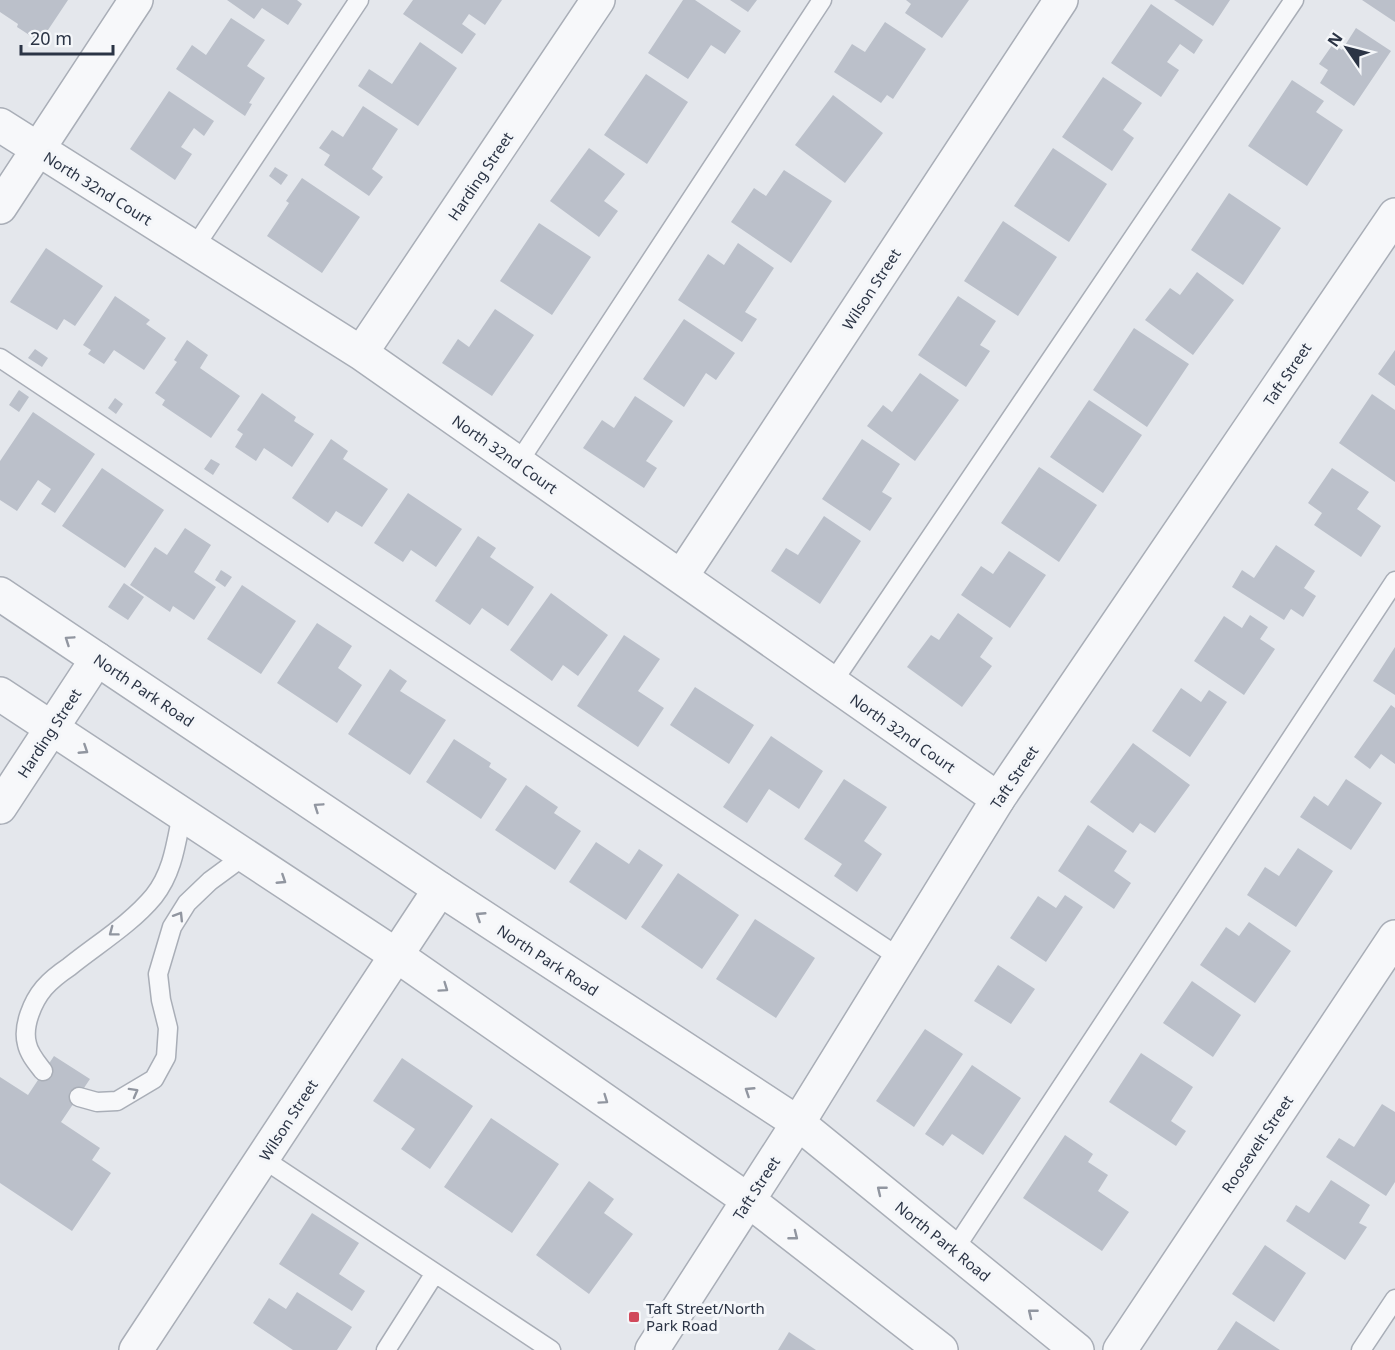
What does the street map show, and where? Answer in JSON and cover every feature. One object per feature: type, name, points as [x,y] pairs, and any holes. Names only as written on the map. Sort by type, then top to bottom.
[{"type":"street","points":[[0,207],[136,0]]},
{"type":"street","name":"Harding Street","points":[[361,353],[598,0]]},
{"type":"street","name":"Wilson Street","points":[[681,577],[1061,0]]},
{"type":"street","name":"North 32nd Court","points":[[0,125],[361,353],[998,799]]},
{"type":"street","name":"Taft Street","points":[[652,1350],[798,1123],[998,799],[1395,215]]},
{"type":"street","name":"North Park Road","points":[[0,594],[440,890],[798,1123],[1077,1350]]},
{"type":"street","name":"Harding Street","points":[[0,807],[97,659]]},
{"type":"street","points":[[0,694],[396,955],[748,1200],[940,1350]]},
{"type":"street","name":"Wilson Street","points":[[136,1350],[440,890]]},
{"type":"street","name":"Roosevelt Street","points":[[1120,1350],[1395,938]]},
{"type":"lane","points":[[194,248],[359,0]]},
{"type":"lane","points":[[518,463],[822,0]]},
{"type":"lane","points":[[832,683],[1294,0]]},
{"type":"lane","points":[[0,358],[900,958]]},
{"type":"lane","points":[[954,1250],[1395,581]]},
{"type":"lane","points":[[43,1071],[32,1056],[26,1042],[28,1020],[34,1005],[44,988],[55,977],[128,920],[153,897],[171,866],[182,814]]},
{"type":"lane","points":[[79,1097],[97,1102],[117,1101],[154,1079],[166,1057],[168,1028],[158,974],[172,927],[187,903],[210,881],[244,856]]},
{"type":"lane","points":[[262,1158],[551,1350]]},
{"type":"lane","points":[[386,1350],[435,1273]]},
{"type":"lane","points":[[1361,1350],[1395,1299]]},
{"type":"building","points":[[0,0],[68,0],[40,42],[0,12]]},
{"type":"building","points":[[227,0],[297,0],[302,4],[288,25],[262,8],[254,19]]},
{"type":"building","points":[[413,0],[502,0],[485,25],[469,14],[462,24],[476,34],[462,54],[403,14]]},
{"type":"building","points":[[683,0],[695,0],[741,31],[725,54],[711,45],[688,79],[648,53]]},
{"type":"building","points":[[730,0],[757,0],[748,12]]},
{"type":"building","points":[[906,0],[969,0],[942,38],[905,13],[911,4]]},
{"type":"building","points":[[1174,0],[1230,0],[1213,26]]},
{"type":"building","points":[[1362,0],[1395,0],[1395,22]]},
{"type":"building","points":[[1151,4],[1203,40],[1194,54],[1180,44],[1167,62],[1179,70],[1161,97],[1111,63]]},
{"type":"building","points":[[231,18],[265,40],[247,66],[265,78],[249,103],[252,104],[245,116],[176,69],[192,45],[206,55]]},
{"type":"building","points":[[885,22],[926,49],[893,99],[887,95],[881,103],[834,72],[852,44],[865,52]]},
{"type":"building","points":[[1356,28],[1391,51],[1354,106],[1320,83],[1328,70],[1319,64],[1333,44],[1342,50]]},
{"type":"building","points":[[420,42],[457,68],[418,126],[358,86],[369,69],[392,84]]},
{"type":"building","points":[[646,74],[688,102],[647,164],[604,135]]},
{"type":"building","points":[[1103,77],[1142,103],[1123,130],[1134,138],[1112,171],[1062,137]]},
{"type":"building","points":[[1292,80],[1324,101],[1316,112],[1343,130],[1307,186],[1248,146]]},
{"type":"building","points":[[169,91],[214,121],[204,136],[194,128],[181,147],[192,154],[175,180],[130,149]]},
{"type":"building","points":[[833,95],[883,133],[845,183],[795,145]]},
{"type":"building","points":[[363,106],[398,129],[372,169],[383,177],[369,196],[324,165],[330,155],[319,148],[332,130],[343,137]]},
{"type":"building","points":[[589,148],[625,174],[604,201],[618,211],[599,237],[550,201]]},
{"type":"building","points":[[1053,148],[1107,184],[1069,242],[1014,206]]},
{"type":"building","points":[[275,167],[288,175],[281,185],[269,176]]},
{"type":"building","points":[[784,170],[832,201],[791,263],[731,222],[754,188],[766,196]]},
{"type":"building","points":[[302,178],[360,217],[322,273],[267,236],[289,203],[286,201]]},
{"type":"building","points":[[1229,193],[1281,228],[1243,285],[1191,250]]},
{"type":"building","points":[[1003,221],[1057,257],[1018,316],[964,281]]},
{"type":"building","points":[[539,223],[591,257],[552,315],[500,281]]},
{"type":"building","points":[[738,243],[774,268],[745,312],[757,319],[742,342],[678,300],[708,254],[724,265]]},
{"type":"building","points":[[46,248],[103,286],[75,326],[64,319],[57,330],[10,302]]},
{"type":"building","points":[[1197,272],[1234,300],[1193,355],[1145,320],[1170,288],[1180,295]]},
{"type":"building","points":[[115,296],[150,320],[146,324],[166,338],[144,370],[114,350],[104,364],[88,354],[91,350],[83,345]]},
{"type":"building","points":[[958,296],[996,321],[980,345],[990,351],[966,387],[918,355]]},
{"type":"building","points":[[495,309],[534,335],[492,396],[442,363],[458,339],[469,347]]},
{"type":"building","points":[[684,319],[735,353],[716,380],[706,373],[684,407],[643,379]]},
{"type":"building","points":[[1134,328],[1189,364],[1147,427],[1093,390]]},
{"type":"building","points":[[187,340],[208,355],[200,368],[240,396],[211,438],[162,405],[165,400],[155,393],[177,362],[174,360]]},
{"type":"building","points":[[35,349],[48,358],[42,367],[28,358]]},
{"type":"building","points":[[1395,350],[1395,386],[1378,374]]},
{"type":"building","points":[[920,373],[959,400],[915,461],[867,426],[883,405],[892,412]]},
{"type":"building","points":[[19,390],[29,397],[19,412],[9,405]]},
{"type":"building","points":[[262,393],[296,417],[294,421],[314,434],[292,467],[264,448],[256,461],[235,447],[243,434],[237,430]]},
{"type":"building","points":[[1372,394],[1395,410],[1395,482],[1339,443]]},
{"type":"building","points":[[635,396],[673,421],[646,461],[657,468],[644,488],[583,448],[602,420],[614,428]]},
{"type":"building","points":[[115,398],[123,404],[116,414],[108,408]]},
{"type":"building","points":[[1089,400],[1142,435],[1103,493],[1050,457]]},
{"type":"building","points":[[33,412],[95,454],[55,513],[41,504],[51,489],[38,480],[17,511],[0,500],[0,461]]},
{"type":"building","points":[[331,439],[348,451],[343,459],[388,489],[362,527],[336,511],[328,523],[292,498]]},
{"type":"building","points":[[862,439],[900,464],[882,492],[892,498],[870,531],[822,499]]},
{"type":"building","points":[[211,459],[220,464],[213,475],[204,469]]},
{"type":"building","points":[[1039,467],[1097,505],[1059,562],[1001,523]]},
{"type":"building","points":[[102,468],[164,510],[125,568],[62,526]]},
{"type":"building","points":[[1332,468],[1369,492],[1357,509],[1381,526],[1361,557],[1314,525],[1322,513],[1308,503]]},
{"type":"building","points":[[408,493],[462,529],[436,567],[411,550],[403,562],[374,543]]},
{"type":"building","points":[[824,516],[861,541],[820,604],[771,571],[786,548],[798,555]]},
{"type":"building","points":[[185,528],[211,545],[194,572],[216,587],[194,620],[173,606],[170,612],[130,585],[155,547],[167,555]]},
{"type":"building","points":[[478,536],[496,548],[490,557],[534,587],[508,626],[482,608],[470,625],[435,601]]},
{"type":"building","points":[[1276,545],[1315,571],[1304,588],[1316,596],[1303,617],[1291,609],[1284,620],[1232,587],[1242,570],[1254,578]]},
{"type":"building","points":[[1009,551],[1046,575],[1010,628],[961,595],[981,566],[993,574]]},
{"type":"building","points":[[221,570],[232,577],[225,587],[215,580]]},
{"type":"building","points":[[124,583],[144,597],[128,620],[108,607]]},
{"type":"building","points":[[242,585],[296,621],[261,674],[207,639]]},
{"type":"building","points":[[551,593],[608,635],[578,676],[563,665],[552,681],[510,650]]},
{"type":"building","points":[[958,613],[993,638],[980,657],[992,666],[962,707],[907,667],[931,635],[939,640]]},
{"type":"building","points":[[1250,615],[1268,627],[1260,639],[1275,649],[1244,695],[1194,661],[1224,616],[1242,628]]},
{"type":"building","points":[[317,623],[352,646],[338,668],[362,685],[337,723],[277,683]]},
{"type":"building","points":[[624,635],[660,659],[638,691],[664,708],[638,747],[577,706]]},
{"type":"building","points":[[1395,647],[1395,695],[1373,681]]},
{"type":"building","points":[[390,669],[407,681],[400,691],[446,720],[410,775],[348,734]]},
{"type":"building","points":[[695,687],[754,725],[729,764],[670,725]]},
{"type":"building","points":[[1181,688],[1201,702],[1209,690],[1227,702],[1190,757],[1152,731]]},
{"type":"building","points":[[1391,705],[1395,708],[1395,764],[1381,754],[1370,769],[1354,757]]},
{"type":"building","points":[[771,736],[823,771],[799,809],[769,789],[747,823],[723,807]]},
{"type":"building","points":[[454,739],[491,763],[489,767],[507,779],[481,819],[426,782]]},
{"type":"building","points":[[1133,743],[1190,785],[1155,833],[1140,823],[1133,833],[1090,802]]},
{"type":"building","points":[[844,779],[887,807],[864,841],[882,854],[857,892],[834,876],[842,864],[804,839]]},
{"type":"building","points":[[1346,779],[1382,803],[1351,850],[1300,817],[1314,796],[1328,806]]},
{"type":"building","points":[[526,785],[558,807],[554,813],[581,831],[555,870],[495,830]]},
{"type":"building","points":[[1088,825],[1127,851],[1114,871],[1131,883],[1114,909],[1058,871]]},
{"type":"building","points":[[596,842],[629,864],[639,849],[663,865],[626,920],[569,882]]},
{"type":"building","points":[[1298,848],[1333,871],[1296,927],[1247,895],[1265,867],[1279,876]]},
{"type":"building","points":[[678,873],[739,915],[702,969],[641,927]]},
{"type":"building","points":[[1065,895],[1083,907],[1046,962],[1010,938],[1038,896],[1056,908]]},
{"type":"building","points":[[755,919],[815,958],[776,1018],[716,979]]},
{"type":"building","points":[[1249,922],[1291,951],[1255,1003],[1200,965],[1226,927],[1239,936]]},
{"type":"building","points":[[998,965],[1035,989],[1011,1024],[974,1001]]},
{"type":"building","points":[[1192,981],[1241,1015],[1213,1057],[1163,1023]]},
{"type":"building","points":[[925,1029],[963,1054],[914,1127],[876,1101]]},
{"type":"building","points":[[1141,1053],[1193,1087],[1171,1121],[1186,1131],[1176,1146],[1109,1102]]},
{"type":"building","points":[[54,1056],[90,1079],[61,1122],[100,1148],[92,1160],[111,1173],[72,1231],[0,1183],[0,1077],[28,1095]]},
{"type":"building","points":[[402,1058],[473,1106],[430,1169],[401,1149],[415,1129],[373,1101]]},
{"type":"building","points":[[972,1065],[1021,1098],[983,1155],[952,1134],[943,1146],[925,1134]]},
{"type":"building","points":[[1382,1104],[1395,1112],[1395,1182],[1386,1196],[1326,1157],[1339,1138],[1354,1147]]},
{"type":"building","points":[[491,1118],[559,1164],[512,1233],[444,1187]]},
{"type":"building","points":[[1065,1135],[1093,1154],[1088,1162],[1108,1175],[1098,1191],[1129,1212],[1102,1251],[1023,1198]]},
{"type":"building","points":[[1331,1180],[1370,1205],[1359,1223],[1367,1227],[1345,1260],[1286,1221],[1296,1205],[1309,1213]]},
{"type":"building","points":[[589,1181],[614,1199],[604,1213],[633,1234],[589,1294],[536,1255]]},
{"type":"building","points":[[312,1213],[359,1243],[339,1274],[365,1291],[352,1311],[279,1264]]},
{"type":"building","points":[[1265,1245],[1306,1273],[1274,1322],[1232,1294]]},
{"type":"building","points":[[297,1292],[352,1327],[337,1350],[293,1350],[253,1323],[269,1298],[286,1309]]},
{"type":"building","points":[[1236,1321],[1280,1350],[1217,1350]]},
{"type":"building","points":[[789,1332],[816,1350],[778,1350]]},
{"type":"place","name":"Taft Street/North Park Road","points":[[634,1317]]}]
